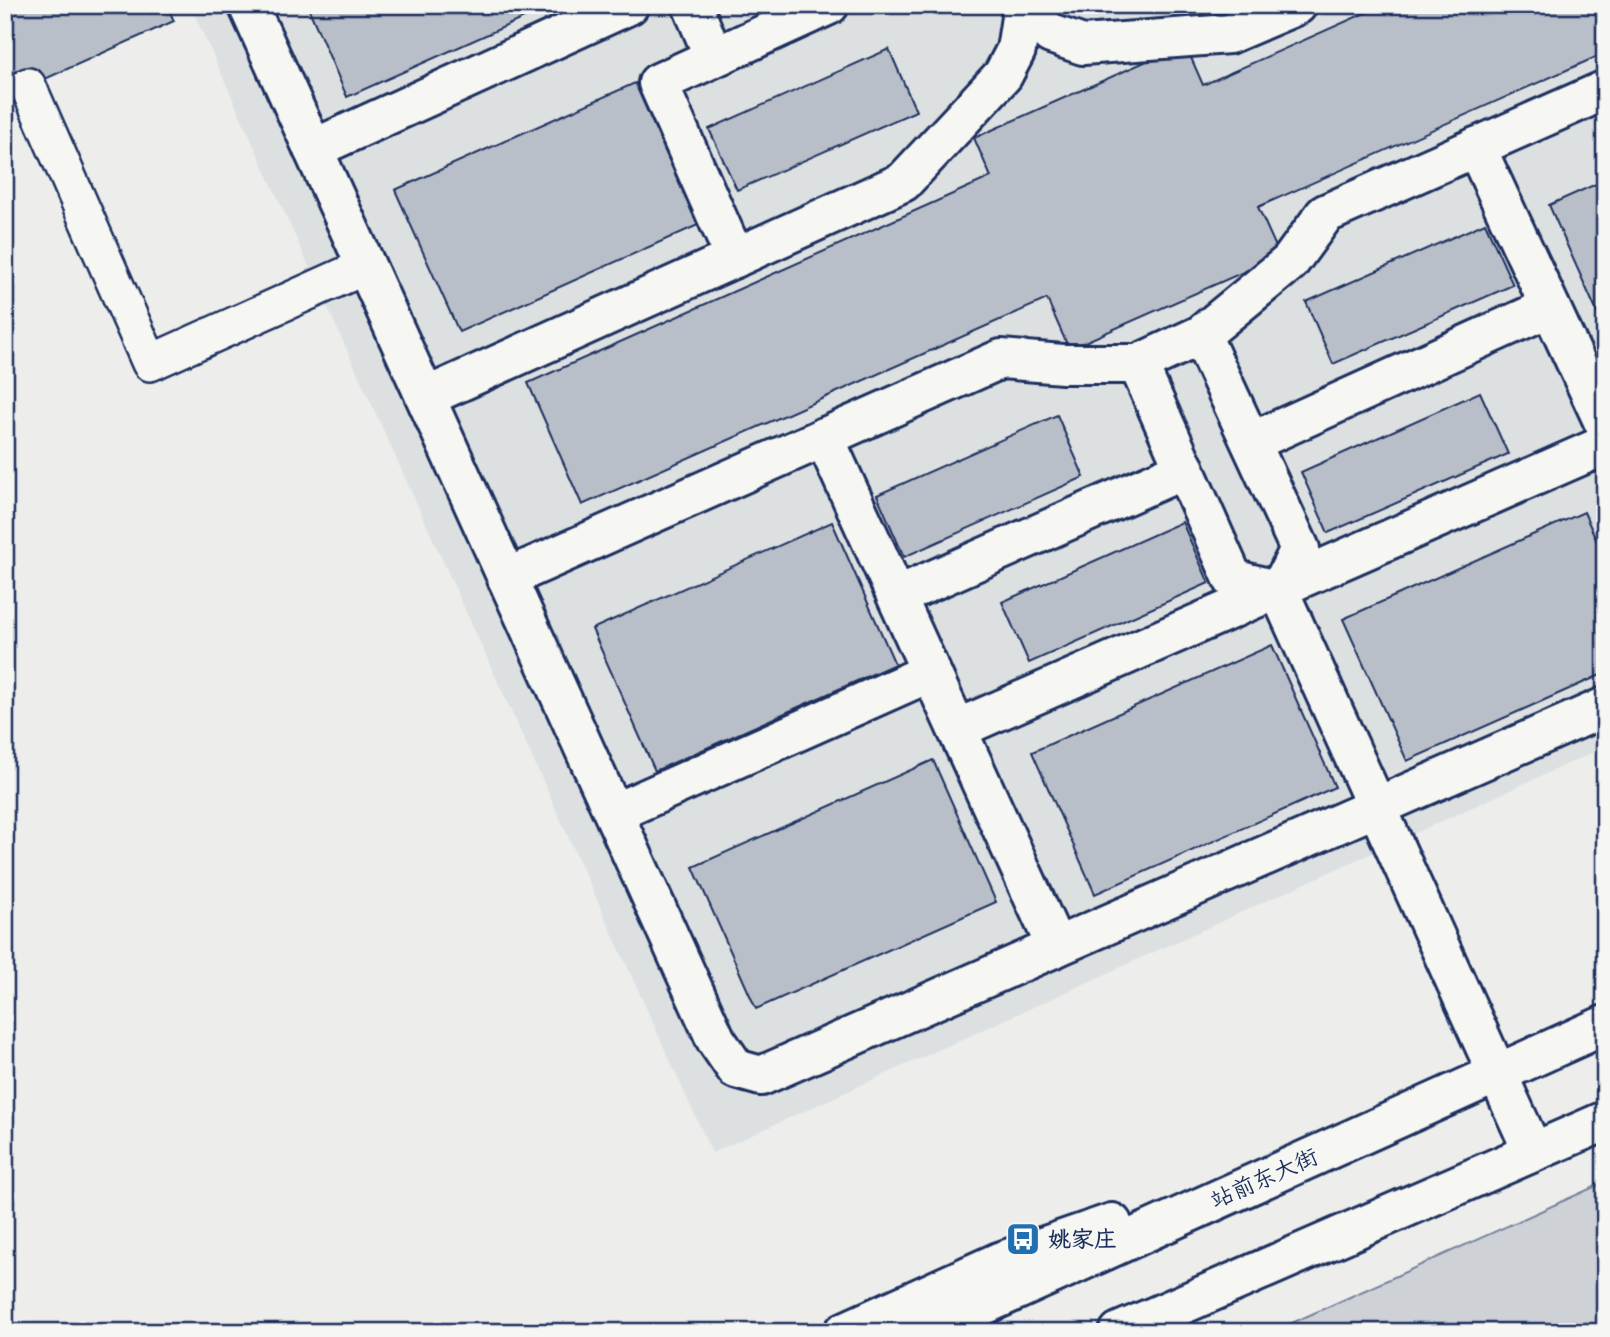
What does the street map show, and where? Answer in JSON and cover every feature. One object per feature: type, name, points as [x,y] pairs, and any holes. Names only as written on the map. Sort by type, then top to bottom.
[{"type":"street","points":[[248,5],[716,1040],[736,1069],[761,1076],[1605,707]]},
{"type":"street","points":[[313,149],[629,5]]},
{"type":"street","points":[[692,5],[714,57]]},
{"type":"street","points":[[735,258],[658,83],[829,5]]},
{"type":"street","points":[[1021,8],[1051,34],[1083,45],[1229,34],[1297,5]]},
{"type":"street","points":[[426,397],[903,182],[1003,75],[1016,50],[1021,8]]},
{"type":"street","points":[[28,86],[150,363],[366,266]]},
{"type":"street","points":[[507,578],[1002,359],[1063,364],[1138,364],[1201,335],[1290,262],[1325,215],[1605,90]]},
{"type":"street","points":[[1476,147],[1550,307],[1596,383],[1605,425]]},
{"type":"street","points":[[1251,442],[1550,307]]},
{"type":"street","points":[[1201,335],[1300,549],[1279,591]]},
{"type":"street","points":[[1138,364],[1233,579],[1279,591]]},
{"type":"street","points":[[824,437],[1056,947]]},
{"type":"street","points":[[957,729],[1279,591],[1605,446]]},
{"type":"street","points":[[897,596],[1185,469]]},
{"type":"street","points":[[1279,591],[1533,1152]]},
{"type":"street","points":[[614,813],[931,672]]},
{"type":"street","name":"站前东大街","points":[[924,1332],[1605,1025]]},
{"type":"street","points":[[1119,1332],[1605,1121]]},
{"type":"street","points":[[844,1332],[999,1262],[1335,1146]]},
{"type":"street","points":[[1164,1332],[1278,1263]]},
{"type":"shaded area","points":[[190,5],[1605,5],[1605,747],[712,1153]]},
{"type":"shaded area","points":[[1605,1182],[1605,1332],[1272,1332]]},
{"type":"building","points":[[5,5],[167,5],[174,21],[5,97]]},
{"type":"building","points":[[307,5],[553,5],[347,97]]},
{"type":"building","points":[[1383,5],[1605,5],[1605,53],[1258,207],[1280,256],[1069,349],[1047,299],[582,505],[528,383],[991,177],[974,138],[1185,44],[1203,85]]},
{"type":"building","points":[[889,49],[916,111],[737,190],[709,129]]},
{"type":"building","points":[[635,83],[698,225],[459,332],[395,190]]},
{"type":"building","points":[[1605,180],[1605,330],[1549,205]]},
{"type":"building","points":[[1485,223],[1513,285],[1333,364],[1306,302]]},
{"type":"building","points":[[1480,392],[1508,454],[1328,533],[1301,472]]},
{"type":"building","points":[[1057,415],[1084,477],[904,557],[877,495]]},
{"type":"building","points":[[1584,512],[1605,560],[1605,673],[1407,761],[1343,619]]},
{"type":"building","points":[[832,522],[895,664],[655,771],[592,629]]},
{"type":"building","points":[[1182,522],[1209,583],[1029,663],[1002,602]]},
{"type":"building","points":[[1272,645],[1335,787],[1095,894],[1032,752]]},
{"type":"building","points":[[933,760],[996,902],[756,1009],[693,867]]},
{"type":"place","name":"姚家庄","points":[[1023,1239]]}]
